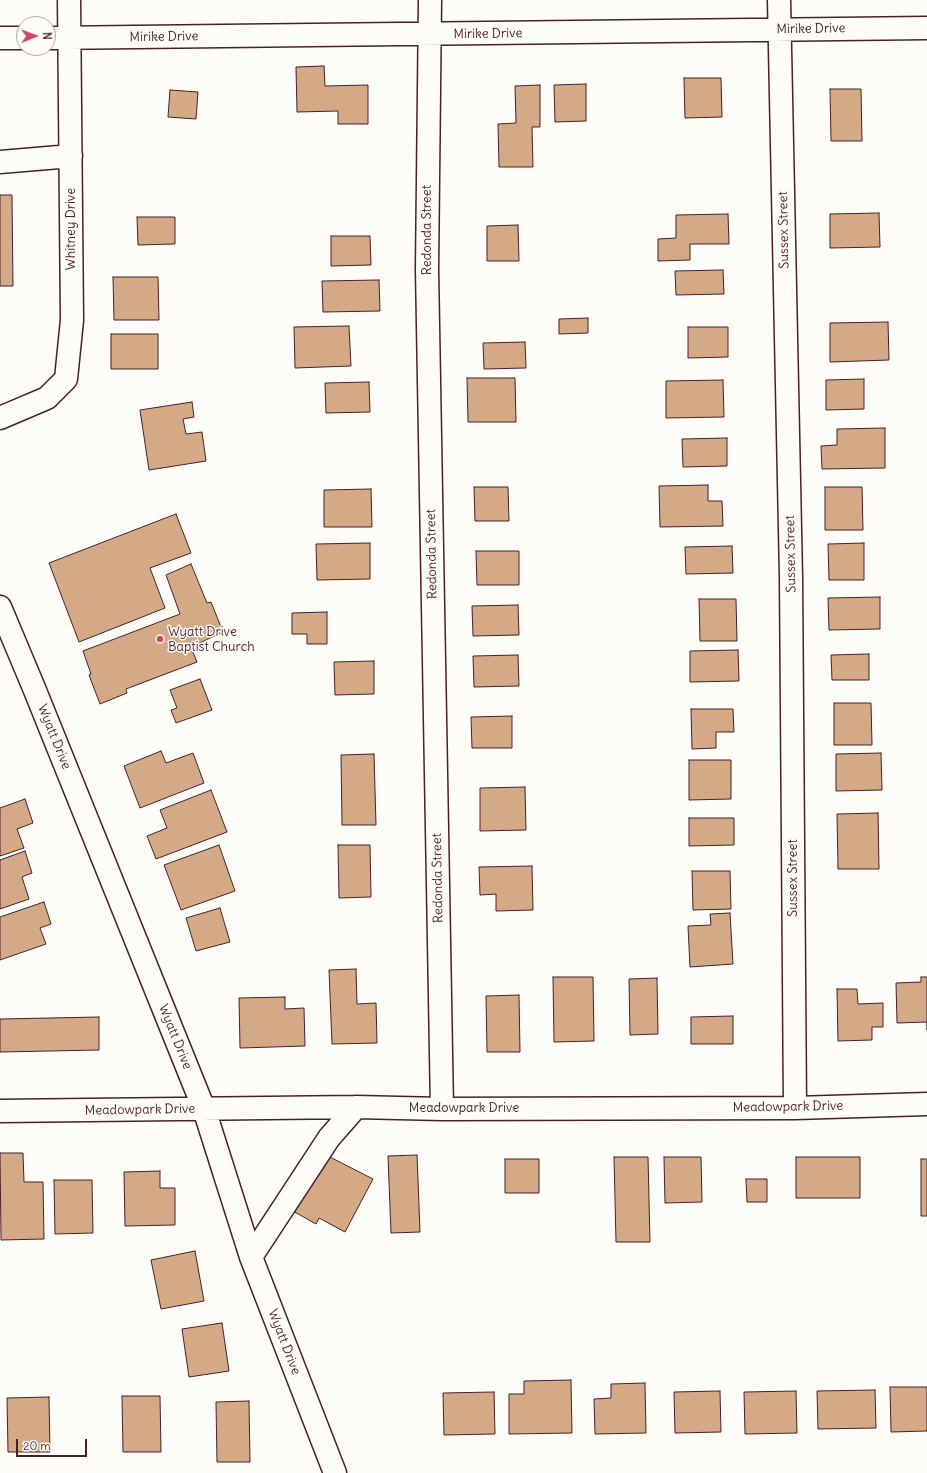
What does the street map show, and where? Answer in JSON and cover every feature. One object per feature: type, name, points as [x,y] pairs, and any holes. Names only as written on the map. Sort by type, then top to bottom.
[{"type":"street","name":"Whitney Drive","points":[[0,418],[47,398],[66,379],[72,320],[69,0]]},
{"type":"street","name":"Redonda Street","points":[[430,0],[427,269],[442,1109]]},
{"type":"street","name":"Sussex Street","points":[[779,0],[791,577],[795,1108]]},
{"type":"street","name":"Mirike Drive","points":[[56,38],[927,28]]},
{"type":"street","points":[[0,38],[16,38]]},
{"type":"street","points":[[0,162],[71,156]]},
{"type":"street","name":"Wyatt Drive","points":[[0,607],[204,1109],[251,1257],[335,1473]]},
{"type":"street","name":"Meadowpark Drive","points":[[0,1111],[356,1108],[795,1108],[927,1104]]},
{"type":"street","points":[[251,1257],[329,1138],[356,1108]]},
{"type":"building","points":[[324,66],[325,86],[368,85],[368,124],[338,124],[338,111],[297,112],[296,67]]},
{"type":"building","points":[[684,78],[721,78],[722,117],[685,118]]},
{"type":"building","points":[[586,84],[586,121],[555,122],[554,85]]},
{"type":"building","points":[[540,85],[540,127],[532,127],[533,167],[499,167],[498,124],[516,123],[515,86]]},
{"type":"building","points":[[830,89],[861,89],[862,141],[831,141]]},
{"type":"building","points":[[170,90],[198,92],[196,119],[168,117]]},
{"type":"building","points":[[0,195],[12,195],[13,286],[0,286]]},
{"type":"building","points":[[879,213],[880,247],[830,248],[830,214]]},
{"type":"building","points":[[728,214],[729,244],[690,244],[690,260],[658,261],[658,239],[676,238],[676,215]]},
{"type":"building","points":[[137,217],[175,217],[175,244],[138,245]]},
{"type":"building","points":[[518,225],[519,261],[487,261],[487,226]]},
{"type":"building","points":[[331,236],[370,236],[371,265],[331,266]]},
{"type":"building","points":[[723,270],[724,294],[676,295],[675,271]]},
{"type":"building","points":[[113,277],[158,277],[159,320],[114,320]]},
{"type":"building","points":[[379,280],[380,311],[323,312],[322,281]]},
{"type":"building","points":[[588,318],[588,333],[559,334],[559,319]]},
{"type":"building","points":[[888,322],[889,360],[830,362],[830,323]]},
{"type":"building","points":[[349,326],[351,366],[295,368],[294,327]]},
{"type":"building","points":[[688,327],[728,327],[728,357],[688,358]]},
{"type":"building","points":[[111,334],[158,334],[158,369],[111,369]]},
{"type":"building","points":[[525,342],[526,368],[484,369],[483,343]]},
{"type":"building","points":[[467,378],[515,378],[516,422],[468,422]]},
{"type":"building","points":[[864,379],[864,409],[826,410],[826,380]]},
{"type":"building","points":[[723,380],[724,417],[666,418],[666,381]]},
{"type":"building","points":[[369,382],[370,412],[326,413],[325,383]]},
{"type":"building","points":[[192,402],[194,417],[183,419],[186,434],[202,432],[206,461],[149,470],[140,410]]},
{"type":"building","points":[[885,428],[885,468],[822,469],[821,446],[837,445],[837,429]]},
{"type":"building","points":[[727,438],[727,466],[683,467],[682,439]]},
{"type":"building","points":[[708,485],[708,501],[722,501],[723,526],[660,527],[659,486]]},
{"type":"building","points":[[474,487],[508,487],[509,521],[475,521]]},
{"type":"building","points":[[825,487],[862,487],[863,530],[825,530]]},
{"type":"building","points":[[371,489],[372,527],[324,527],[324,490]]},
{"type":"building","points":[[176,514],[191,553],[150,568],[165,608],[79,642],[49,563]]},
{"type":"building","points":[[370,543],[370,579],[317,580],[316,544]]},
{"type":"building","points":[[864,543],[864,580],[829,580],[828,544]]},
{"type":"building","points":[[732,546],[733,573],[686,574],[685,547]]},
{"type":"building","points":[[476,551],[519,551],[519,585],[477,585]]},
{"type":"building","name":"Wyatt Drive Baptist Church","points":[[191,564],[207,603],[211,602],[223,632],[191,647],[197,662],[126,689],[127,693],[100,704],[89,675],[91,674],[83,651],[180,614],[166,575]]},
{"type":"building","points":[[880,597],[880,629],[829,630],[828,598]]},
{"type":"building","points":[[699,599],[736,599],[737,641],[700,641]]},
{"type":"building","points":[[518,605],[519,635],[473,636],[472,606]]},
{"type":"building","points":[[327,612],[327,644],[307,644],[307,634],[292,634],[292,613]]},
{"type":"building","points":[[738,650],[739,681],[690,682],[690,651]]},
{"type":"building","points":[[869,654],[869,680],[832,680],[831,655]]},
{"type":"building","points":[[518,655],[519,686],[474,687],[473,656]]},
{"type":"building","points":[[374,661],[374,694],[335,695],[334,662]]},
{"type":"building","points":[[200,679],[212,710],[176,723],[171,710],[177,708],[170,690]]},
{"type":"building","points":[[834,703],[871,703],[872,745],[834,745]]},
{"type":"building","points":[[691,709],[733,709],[734,732],[716,732],[716,748],[692,749]]},
{"type":"building","points":[[512,716],[512,748],[472,748],[471,717]]},
{"type":"building","points":[[161,751],[166,763],[193,753],[204,783],[140,808],[124,766]]},
{"type":"building","points":[[881,753],[882,790],[836,791],[836,754]]},
{"type":"building","points":[[374,754],[376,825],[342,825],[341,755]]},
{"type":"building","points":[[689,760],[731,760],[731,799],[689,800]]},
{"type":"building","points":[[525,787],[526,830],[480,831],[480,788]]},
{"type":"building","points":[[211,790],[227,832],[156,859],[147,836],[167,828],[160,810]]},
{"type":"building","points":[[25,799],[33,823],[17,829],[24,848],[0,856],[0,808]]},
{"type":"building","points":[[878,813],[879,869],[838,869],[837,814]]},
{"type":"building","points":[[689,818],[734,818],[734,845],[689,846]]},
{"type":"building","points":[[219,845],[235,891],[181,910],[164,865]]},
{"type":"building","points":[[338,845],[370,845],[371,897],[339,898]]},
{"type":"building","points":[[25,851],[32,873],[22,877],[29,899],[0,909],[0,860]]},
{"type":"building","points":[[532,866],[533,910],[496,911],[496,894],[480,895],[479,867]]},
{"type":"building","points":[[692,871],[730,871],[731,909],[693,910]]},
{"type":"building","points":[[44,902],[51,924],[40,928],[46,944],[0,960],[0,917]]},
{"type":"building","points":[[220,908],[230,942],[196,951],[186,918]]},
{"type":"building","points":[[730,913],[733,964],[690,967],[688,926],[711,925],[710,914]]},
{"type":"building","points":[[356,969],[357,1004],[376,1003],[377,1043],[332,1044],[329,970]]},
{"type":"building","points":[[553,977],[593,977],[594,1041],[554,1042]]},
{"type":"building","points":[[921,977],[927,977],[927,1022],[897,1023],[896,983],[921,982]]},
{"type":"building","points":[[657,978],[658,1034],[630,1035],[629,979]]},
{"type":"building","points":[[837,989],[857,989],[858,1004],[883,1003],[883,1027],[872,1027],[872,1040],[838,1041]]},
{"type":"building","points":[[519,995],[520,1052],[487,1052],[486,996]]},
{"type":"building","points":[[285,997],[285,1009],[304,1008],[305,1046],[240,1048],[239,998]]},
{"type":"building","points":[[733,1016],[733,1044],[691,1044],[691,1017]]},
{"type":"building","points":[[99,1017],[99,1050],[0,1052],[0,1019]]},
{"type":"building","points":[[0,1153],[23,1153],[24,1182],[43,1182],[44,1239],[1,1240]]},
{"type":"building","points":[[324,1154],[373,1179],[345,1232],[319,1218],[316,1224],[293,1211]]},
{"type":"building","points":[[417,1155],[420,1232],[391,1233],[388,1156]]},
{"type":"building","points":[[614,1157],[648,1157],[650,1242],[616,1242]]},
{"type":"building","points":[[664,1157],[701,1157],[702,1202],[665,1203]]},
{"type":"building","points":[[796,1157],[860,1157],[860,1198],[796,1198]]},
{"type":"building","points":[[505,1159],[539,1159],[539,1193],[505,1193]]},
{"type":"building","points":[[921,1159],[927,1159],[927,1216],[921,1216]]},
{"type":"building","points":[[160,1171],[160,1188],[175,1188],[175,1225],[125,1226],[124,1172]]},
{"type":"building","points":[[746,1179],[767,1179],[767,1202],[747,1202]]},
{"type":"building","points":[[54,1180],[92,1180],[93,1233],[55,1234]]},
{"type":"building","points":[[195,1251],[204,1301],[161,1309],[151,1260]]},
{"type":"building","points":[[222,1323],[229,1371],[189,1377],[182,1329]]},
{"type":"building","points":[[571,1380],[572,1433],[509,1434],[509,1394],[524,1394],[524,1381]]},
{"type":"building","points":[[645,1383],[646,1433],[595,1434],[594,1399],[611,1398],[611,1384]]},
{"type":"building","points":[[890,1387],[927,1387],[927,1431],[891,1432]]},
{"type":"building","points":[[875,1390],[876,1428],[818,1429],[817,1391]]},
{"type":"building","points":[[720,1391],[721,1432],[675,1433],[674,1392]]},
{"type":"building","points":[[796,1391],[797,1433],[745,1434],[744,1392]]},
{"type":"building","points":[[494,1392],[495,1434],[444,1435],[443,1393]]},
{"type":"building","points":[[122,1396],[160,1396],[161,1452],[123,1452]]},
{"type":"building","points":[[49,1397],[50,1452],[8,1452],[7,1398]]},
{"type":"building","points":[[249,1401],[250,1462],[217,1462],[216,1402]]},
{"type":"place","name":"Wyatt Drive Baptist Church","points":[[160,639]]}]
